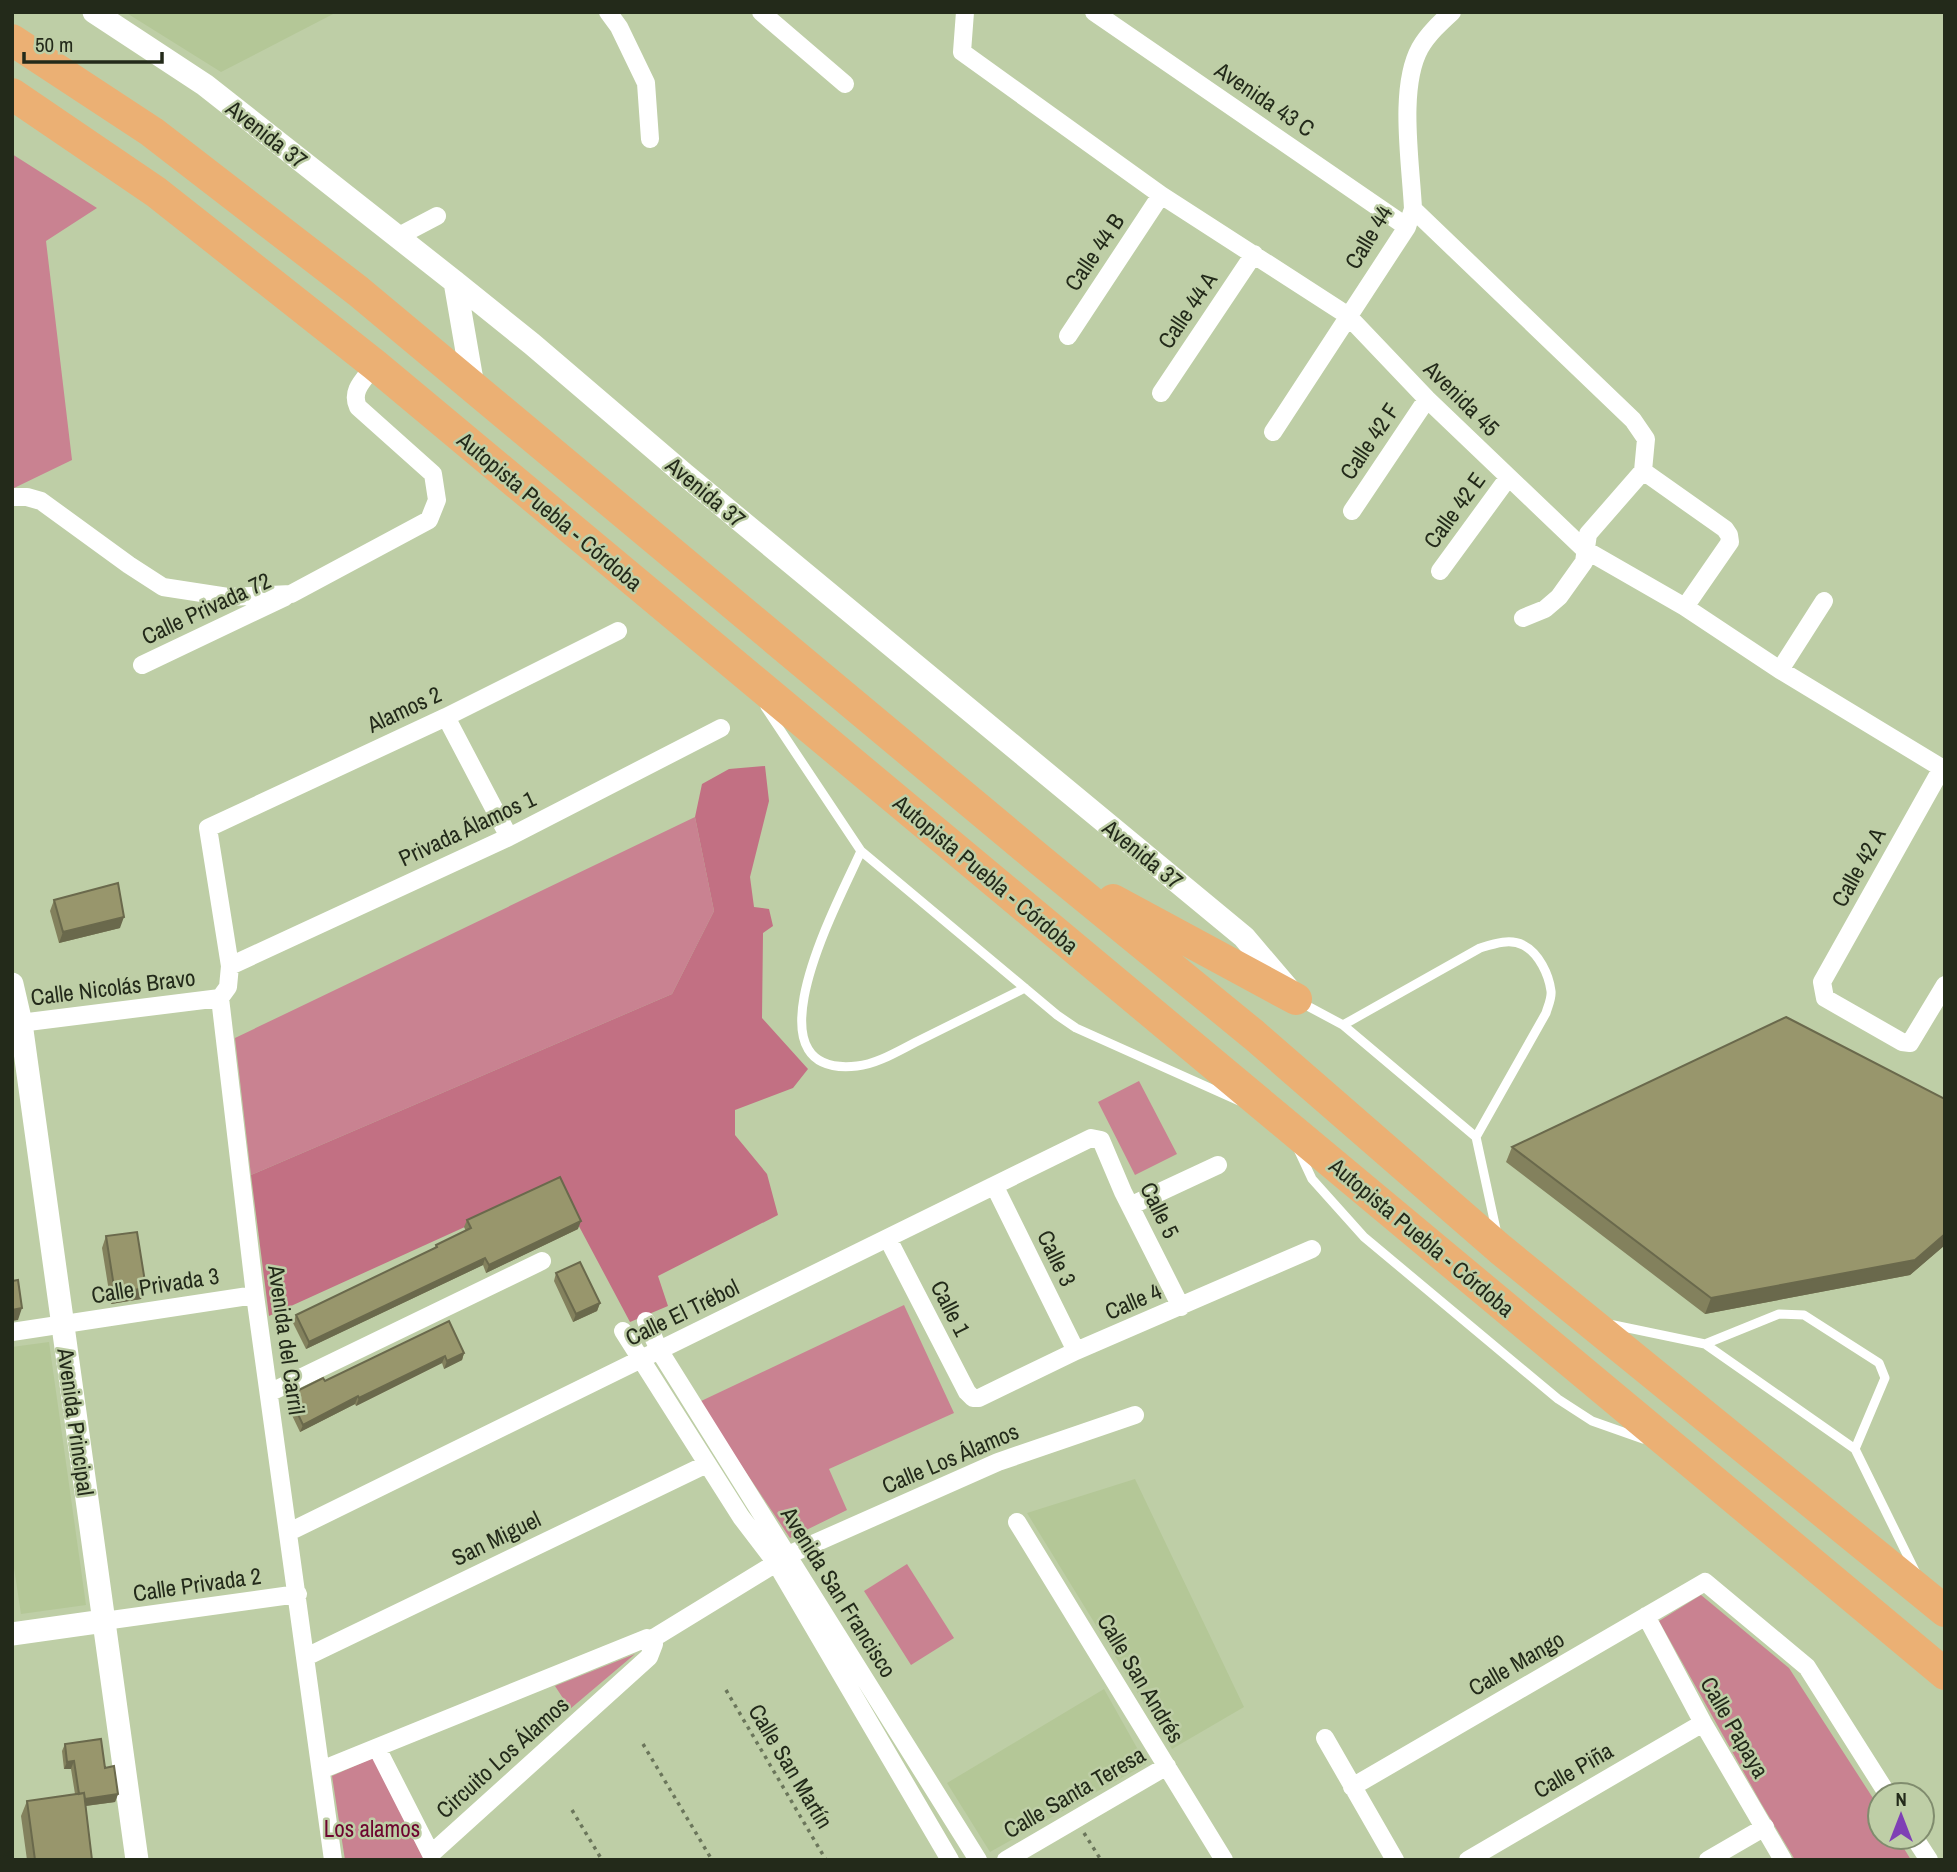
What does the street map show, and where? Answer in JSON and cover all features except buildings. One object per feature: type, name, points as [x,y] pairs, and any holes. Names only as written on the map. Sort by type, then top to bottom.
[{"type":"highway","name":"Autopista Puebla - Córdoba","points":[[12,40],[152,132],[358,291],[1254,1035],[1500,1249],[1936,1604]]},
{"type":"highway","name":"Autopista Puebla - Córdoba","points":[[12,93],[156,192],[375,365],[1945,1674]]},
{"type":"highway","points":[[1040,860],[1296,999]]},
{"type":"street","name":"Avenida 37","points":[[94,12],[205,85],[532,344],[694,483],[1244,937],[1296,999]]},
{"type":"street","points":[[608,12],[619,27],[646,83],[650,139]]},
{"type":"street","points":[[761,12],[845,84]]},
{"type":"street","name":"Avenida 45","points":[[965,12],[962,52],[1161,195],[1347,316],[1507,478],[1584,549],[1685,607],[1780,670],[1943,769]]},
{"type":"street","name":"Avenida 43 C","points":[[1094,12],[1407,227]]},
{"type":"street","name":"Calle 44","points":[[1273,432],[1407,227],[1413,209],[1407,90],[1419,49],[1452,12]]},
{"type":"street","name":"Calle 44 B","points":[[1068,336],[1161,195]]},
{"type":"street","points":[[1413,209],[1633,420],[1646,439],[1643,471],[1588,534],[1584,562],[1559,597],[1545,609],[1523,618]]},
{"type":"street","points":[[397,237],[438,216]]},
{"type":"street","name":"Calle 44 A","points":[[1161,393],[1254,254]]},
{"type":"street","points":[[455,282],[473,386]]},
{"type":"street","name":"Calle Privada 72","points":[[142,665],[291,594],[429,520],[438,500],[433,474],[358,407],[354,399],[355,391],[375,365]]},
{"type":"street","name":"Calle 42 F","points":[[1352,511],[1427,399]]},
{"type":"street","points":[[1643,471],[1725,529],[1729,535],[1730,542],[1685,607]]},
{"type":"street","name":"Calle 42 E","points":[[1440,571],[1507,478]]},
{"type":"street","points":[[12,497],[41,501],[129,565],[163,586],[228,597],[291,594]]},
{"type":"street","points":[[1780,670],[1824,601]]},
{"type":"street","name":"Alamos 2","points":[[208,828],[446,716],[618,631]]},
{"type":"street","points":[[446,716],[509,837]]},
{"type":"street","name":"Privada Álamos 1","points":[[230,965],[509,837],[721,729]]},
{"type":"street","name":"Calle 42 A","points":[[1943,769],[1822,982],[1825,998],[1902,1042],[1910,1043],[1945,985]]},
{"type":"street","name":"Avenida del Carril","points":[[208,828],[230,965],[228,987],[220,998],[255,1295],[334,1860]]},
{"type":"street","name":"Avenida Principal","points":[[12,984],[63,1325],[137,1860]]},
{"type":"street","name":"Calle Nicolás Bravo","points":[[17,1023],[220,998]]},
{"type":"street","name":"Calle El Trébol","points":[[289,1532],[1091,1138],[1096,1138]]},
{"type":"street","name":"Calle 5","points":[[1096,1138],[1101,1140],[1130,1206],[1181,1307]]},
{"type":"street","points":[[1130,1206],[1218,1165]]},
{"type":"street","name":"Calle 3","points":[[995,1187],[1076,1351]]},
{"type":"street","name":"Calle 1","points":[[888,1239],[967,1392],[973,1398]]},
{"type":"street","name":"Calle 4","points":[[973,1398],[979,1398],[1076,1351],[1312,1249]]},
{"type":"street","points":[[269,1393],[542,1261]]},
{"type":"street","name":"Calle Privada 3","points":[[12,1332],[255,1295]]},
{"type":"street","points":[[646,1321],[651,1354]]},
{"type":"street","points":[[623,1331],[651,1354]]},
{"type":"street","name":"Avenida San Francisco","points":[[651,1354],[706,1464],[749,1512]]},
{"type":"street","name":"Avenida San Francisco","points":[[651,1354],[749,1512],[978,1860]]},
{"type":"street","name":"Calle Los Álamos","points":[[782,1559],[998,1462],[1135,1415]]},
{"type":"street","name":"San Miguel","points":[[306,1657],[706,1464]]},
{"type":"street","name":"Calle San Andrés","points":[[1017,1522],[1224,1860]]},
{"type":"street","name":"Avenida San Francisco","points":[[782,1559],[950,1860]]},
{"type":"street","name":"Circuito Los Álamos","points":[[321,1770],[647,1637],[652,1639],[782,1559]]},
{"type":"street","name":"Calle Mango","points":[[1352,1787],[1705,1583],[1807,1667],[1879,1781]]},
{"type":"street","name":"Calle Privada 2","points":[[104,1621],[298,1594]]},
{"type":"street","name":"Calle Papaya","points":[[1646,1616],[1703,1723],[1783,1860]]},
{"type":"street","points":[[12,1634],[104,1621]]},
{"type":"street","name":"Circuito Los Álamos","points":[[377,1748],[431,1854],[649,1657],[654,1644],[652,1639]]},
{"type":"street","name":"Calle Piña","points":[[1468,1860],[1703,1723]]},
{"type":"street","points":[[1325,1738],[1395,1860]]},
{"type":"street","name":"Calle Santa Teresa","points":[[1006,1860],[1167,1766]]},
{"type":"street","points":[[1708,1860],[1765,1827]]},
{"type":"lane","points":[[741,670],[861,851],[945,923],[1076,1028],[1284,1122]]},
{"type":"lane","points":[[861,851],[819,946],[805,985],[800,1020],[808,1048],[819,1060],[833,1066],[859,1066],[890,1055],[1025,988]]},
{"type":"lane","points":[[1343,1026],[1480,948],[1503,942],[1523,944],[1539,959],[1552,994],[1546,1013],[1476,1137]]},
{"type":"lane","points":[[1296,999],[1343,1026],[1476,1137],[1500,1249]]},
{"type":"lane","points":[[1705,1345],[1779,1314],[1804,1315],[1879,1363],[1885,1378],[1855,1449]]},
{"type":"lane","points":[[1585,1318],[1705,1345],[1855,1449],[1936,1604]]},
{"type":"path","name":"Calle San Martín","points":[[726,1690],[826,1860]]},
{"type":"path","points":[[643,1744],[712,1860]]},
{"type":"path","points":[[572,1810],[602,1860]]},
{"type":"path","points":[[1076,1819],[1101,1860]]},
{"type":"shaded area","points":[[125,12],[337,12],[221,72]]},
{"type":"shaded area","points":[[765,766],[769,801],[750,877],[754,907],[769,909],[773,926],[763,933],[762,1018],[808,1069],[793,1088],[735,1110],[735,1135],[767,1174],[778,1215],[658,1276],[668,1306],[630,1322],[557,1185],[269,1316],[251,1175],[672,994],[714,911],[695,817],[702,784],[729,769]]},
{"type":"shaded area","points":[[49,1342],[86,1605],[21,1614],[12,1555],[12,1347]]},
{"type":"shaded area","points":[[1135,1479],[1244,1707],[1172,1749],[1027,1513]]},
{"type":"shaded area","points":[[1104,1689],[1146,1764],[990,1852],[947,1783]]},
{"type":"green space","points":[[12,154],[97,208],[46,241],[72,460],[12,489]]},
{"type":"green space","points":[[695,817],[714,911],[672,994],[251,1175],[235,1038]]},
{"type":"green space","points":[[1139,1081],[1177,1154],[1135,1175],[1098,1102]]},
{"type":"green space","points":[[904,1305],[954,1413],[829,1469],[847,1510],[790,1538],[699,1402]]},
{"type":"green space","points":[[907,1564],[954,1638],[911,1665],[864,1591]]},
{"type":"green space","points":[[1701,1595],[1789,1668],[1866,1787],[1866,1851],[1906,1851],[1911,1860],[1795,1860],[1659,1621]]},
{"type":"green space","points":[[635,1654],[570,1709],[555,1686]]},
{"type":"green space","name":"Los alamos","points":[[373,1758],[424,1860],[345,1860],[332,1776]]}]
